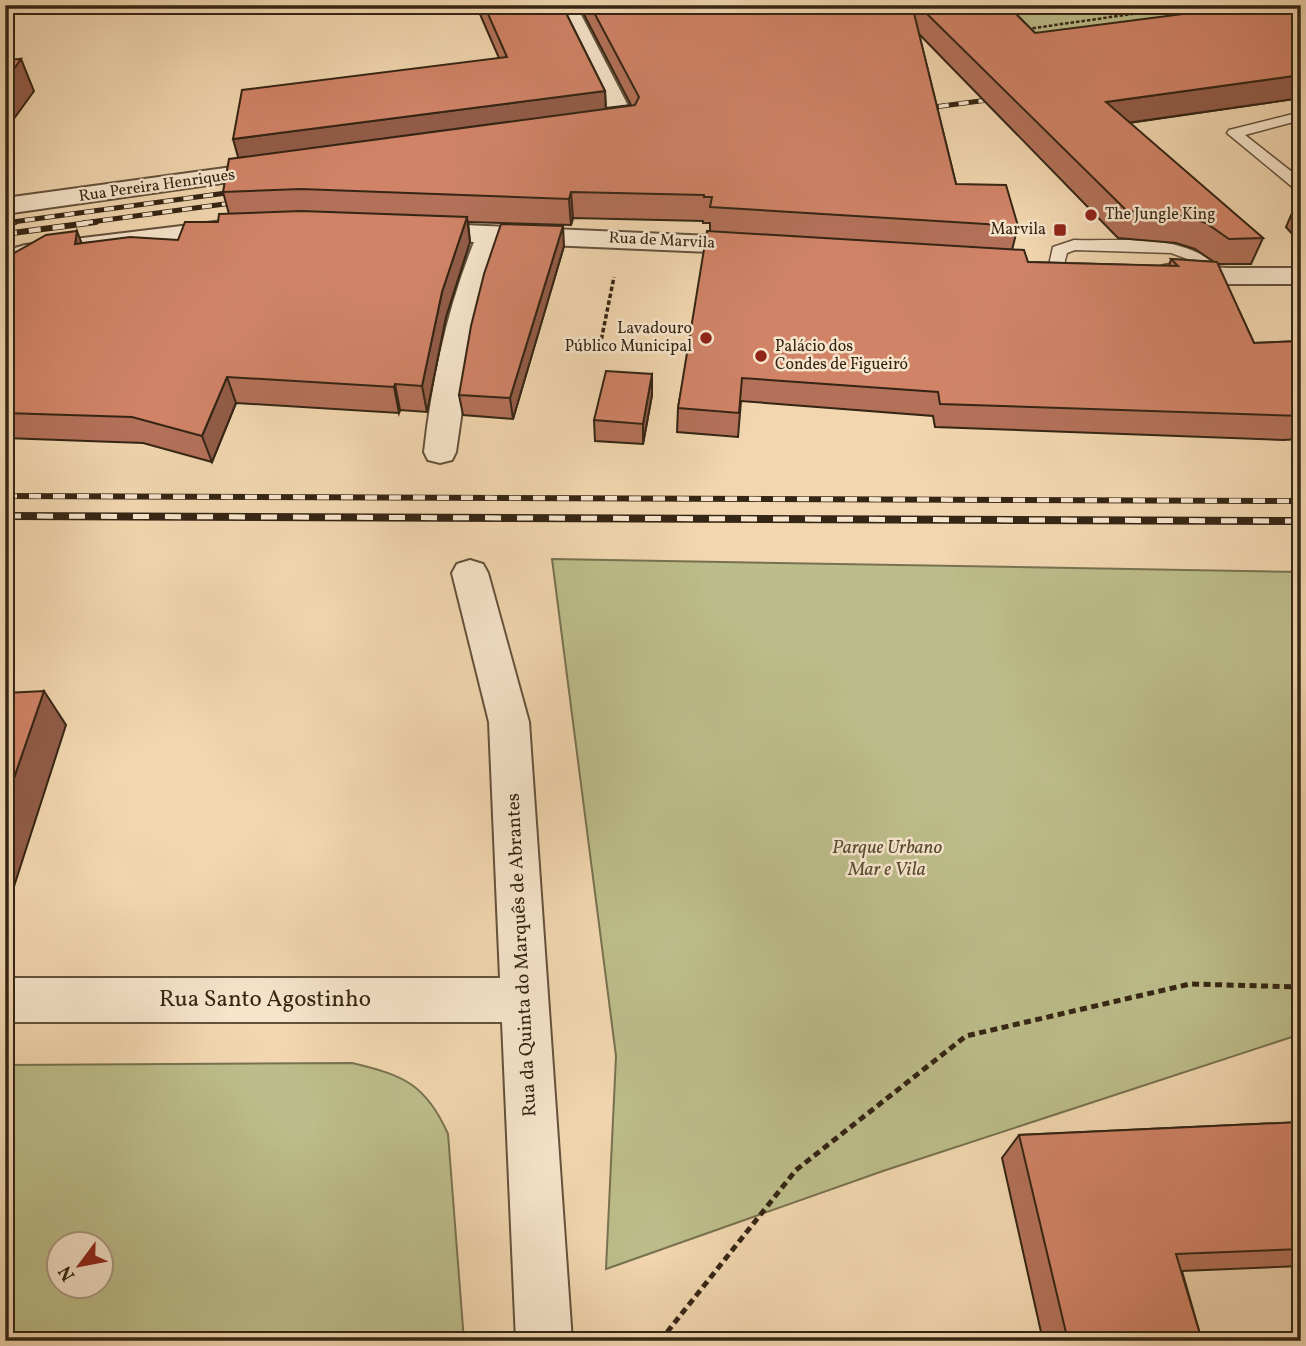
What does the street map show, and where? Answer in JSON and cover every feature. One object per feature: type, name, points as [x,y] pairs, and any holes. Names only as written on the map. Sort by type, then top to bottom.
[{"type":"street","points":[[565,5],[625,122],[570,130]]},
{"type":"street","name":"Rua Pereira Henriques","points":[[11,205],[307,165]]},
{"type":"street","points":[[15,257],[136,239],[253,228]]},
{"type":"street","name":"Rua de Marvila","points":[[385,230],[621,238],[780,247]]},
{"type":"street","points":[[440,452],[443,407],[471,280],[490,235]]},
{"type":"street","points":[[1043,264],[1217,275],[1301,276]]},
{"type":"street","name":"Rua da Quinta do Marquês de Abrantes","points":[[470,573],[509,722],[544,1341]]},
{"type":"street","name":"Rua Santo Agostinho","points":[[5,1000],[525,1000]]},
{"type":"lane","points":[[1301,116],[1234,133],[1301,187]]},
{"type":"path","points":[[1115,5],[1127,15]]},
{"type":"path","points":[[1021,30],[1195,5]]},
{"type":"path","points":[[600,346],[621,238]]},
{"type":"path","points":[[660,1341],[796,1170],[966,1036],[1190,984],[1301,986]]},
{"type":"green space","points":[[977,5],[1277,5],[1029,57]]},
{"type":"green space","name":"Parque Urbano Mar e Vila","points":[[552,559],[1301,572],[1301,1034],[883,1171],[606,1269],[616,1056]]},
{"type":"green space","points":[[352,1063],[385,1072],[411,1084],[440,1117],[448,1134],[464,1341],[5,1341],[5,1065]]},
{"type":"building","points":[[484,5],[562,5],[605,91],[233,139],[242,90],[507,57]]},
{"type":"building","points":[[590,5],[912,5],[956,184],[1006,185],[1018,226],[710,207],[712,197],[704,195],[571,192],[569,199],[301,189],[223,192],[229,159],[635,105],[639,97]]},
{"type":"building","points":[[918,5],[1007,5],[1035,33],[1253,5],[1301,5],[1301,75],[1106,102],[1263,238],[1229,239],[1206,223],[1186,216],[1127,211]]},
{"type":"building","points":[[21,59],[5,81],[5,60]]},
{"type":"building","points":[[301,211],[467,217],[442,292],[422,386],[395,384],[394,387],[227,377],[202,436],[132,417],[5,413],[5,263],[9,256],[46,235],[77,231],[75,244],[130,237],[178,240],[185,222],[218,222],[219,214]]},
{"type":"building","points":[[501,224],[563,226],[510,398],[459,395],[471,326],[484,274]]},
{"type":"building","points":[[707,231],[1024,250],[1028,262],[1178,266],[1171,259],[1217,262],[1254,343],[1301,341],[1301,416],[940,404],[938,392],[742,378],[739,413],[678,408]]},
{"type":"building","points":[[606,371],[652,374],[643,424],[594,420]]},
{"type":"building","points":[[44,691],[5,804],[5,693]]},
{"type":"building","points":[[1301,1122],[1301,1249],[1176,1254],[1202,1341],[1068,1341],[1019,1135]]},
{"type":"railway","points":[[919,109],[1003,98]]},
{"type":"railway","points":[[15,222],[5,223],[241,191]]},
{"type":"railway","points":[[83,223],[247,201]]},
{"type":"railway","points":[[5,234],[96,222]]},
{"type":"railway","points":[[5,496],[1301,501]]},
{"type":"railway","points":[[5,516],[1301,521]]},
{"type":"place","name":"The Jungle King","points":[[1091,215]]},
{"type":"place","name":"Marvila","points":[[1060,230]]},
{"type":"place","name":"Lavadouro Público Municipal","points":[[706,338]]},
{"type":"place","name":"Palácio dos Condes de Figueiró","points":[[761,356]]}]
